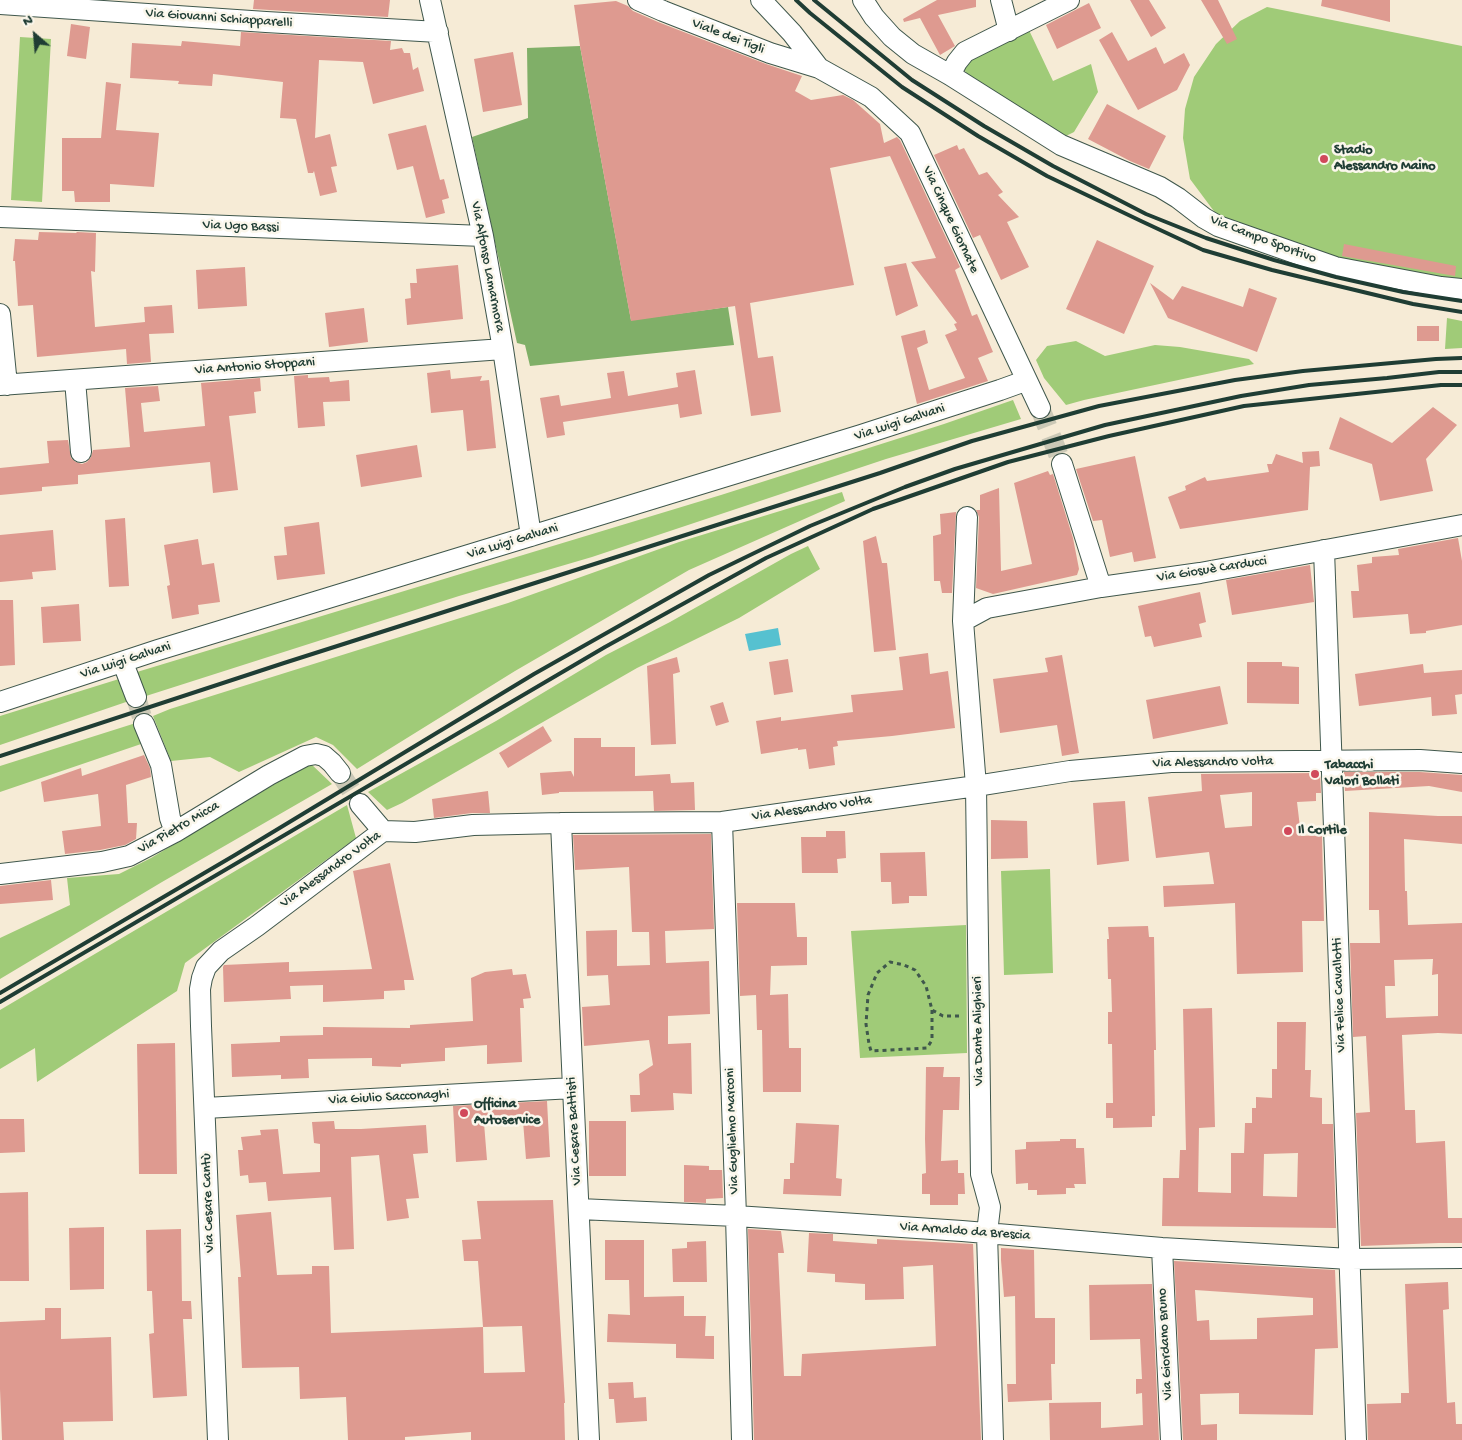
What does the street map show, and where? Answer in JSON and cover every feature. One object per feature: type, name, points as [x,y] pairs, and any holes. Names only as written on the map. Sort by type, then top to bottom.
[{"type":"street","name":"Via Alfonso Lamarmora","points":[[430,0],[483,236],[503,349],[531,536]]},
{"type":"street","name":"Viale dei Tigli","points":[[638,0],[662,12],[770,53],[819,68]]},
{"type":"street","points":[[761,0],[792,33],[819,68]]},
{"type":"street","name":"Via Campo Sportivo","points":[[863,0],[874,17],[892,37],[913,54],[1061,145],[1160,188],[1218,226],[1335,267],[1441,287],[1462,289]]},
{"type":"street","points":[[1001,0],[1009,31]]},
{"type":"street","points":[[950,75],[965,52],[1069,0]]},
{"type":"street","name":"Via Giovanni Schiapparelli","points":[[0,4],[438,32]]},
{"type":"street","name":"Via Cinque Giornate","points":[[819,68],[871,97],[910,133],[1040,408]]},
{"type":"street","name":"Via Ugo Bassi","points":[[0,217],[483,236]]},
{"type":"street","name":"Via Antonio Stoppani","points":[[0,314],[3,385],[503,349]]},
{"type":"street","points":[[75,380],[81,452]]},
{"type":"street","name":"Via Luigi Galvani","points":[[0,702],[158,650],[862,435],[1026,381]]},
{"type":"street","points":[[1062,464],[1101,587]]},
{"type":"street","name":"Via Dante Alighieri","points":[[968,517],[964,621],[976,786],[981,1174],[990,1207],[986,1233],[994,1440]]},
{"type":"street","name":"Via Giosuè Carducci","points":[[964,621],[987,608],[1101,587],[1200,573],[1462,525]]},
{"type":"street","name":"Via Felice Cavallotti","points":[[1324,550],[1356,1440]]},
{"type":"street","points":[[122,663],[136,697]]},
{"type":"street","points":[[144,724],[161,766],[170,818],[175,832]]},
{"type":"street","name":"Via Pietro Micca","points":[[0,874],[102,862],[129,856],[175,832],[269,775],[305,756],[316,754],[324,756],[340,774]]},
{"type":"street","name":"Via Alessandro Volta","points":[[206,967],[221,951],[383,830],[415,832],[473,825],[722,822],[1070,771],[1171,762],[1420,760],[1462,763]]},
{"type":"street","points":[[360,804],[383,830]]},
{"type":"street","name":"Via Guglielmo Marconi","points":[[722,822],[742,1440]]},
{"type":"street","name":"Via Cesare Battisti","points":[[562,823],[589,1440]]},
{"type":"street","name":"Via Cesare Cantù","points":[[206,967],[200,989],[218,1440]]},
{"type":"street","name":"Via Giulio Sacconaghi","points":[[205,1108],[573,1088]]},
{"type":"street","name":"Via Arnaldo da Brescia","points":[[579,1209],[736,1216],[986,1233],[1162,1248],[1350,1259],[1462,1258]]},
{"type":"street","name":"Via Giordano Bruno","points":[[1162,1248],[1171,1440]]},
{"type":"path","points":[[932,1010],[932,1040],[927,1048],[871,1051],[866,1024],[868,995],[877,973],[890,962],[915,970],[926,986],[932,1010],[943,1016],[979,1016]]},
{"type":"green space","name":"Stadio Alessandro Maino","points":[[1267,7],[1462,46],[1462,286],[1341,263],[1222,222],[1190,179],[1183,138],[1185,109],[1194,77],[1216,44],[1240,21]]},
{"type":"green space","points":[[1028,28],[1053,81],[1091,64],[1098,92],[1074,132],[1062,138],[971,80],[963,68],[965,58]]},
{"type":"green space","points":[[20,37],[51,39],[42,202],[11,200]]},
{"type":"green space","points":[[580,46],[631,320],[728,307],[734,345],[530,366],[525,345],[517,343],[472,137],[528,118],[527,48]]},
{"type":"green space","points":[[1447,318],[1462,321],[1462,348],[1445,349]]},
{"type":"green space","points":[[1076,341],[1105,356],[1155,345],[1180,347],[1249,359],[1254,364],[1066,405],[1044,378],[1036,360],[1047,346]]},
{"type":"green space","points":[[1013,400],[1021,419],[886,459],[592,557],[459,596],[146,696],[137,672],[721,495]]},
{"type":"green space","points":[[842,492],[845,501],[689,570],[515,671],[357,769],[333,745],[316,737],[239,772],[210,757],[171,761],[153,716],[170,709],[508,603],[679,542]]},
{"type":"green space","points":[[808,546],[820,569],[739,618],[637,668],[402,803],[387,810],[368,792],[496,721],[606,655]]},
{"type":"green space","points":[[119,679],[129,701],[0,745],[0,716]]},
{"type":"green space","points":[[139,722],[144,743],[0,792],[0,766]]},
{"type":"green space","points":[[310,763],[332,784],[162,882],[0,979],[0,938],[70,905],[67,878],[119,874],[151,858]]},
{"type":"green space","points":[[347,805],[356,838],[185,963],[177,991],[37,1082],[35,1048],[0,1069],[0,1010]]},
{"type":"green space","points":[[1050,869],[1053,973],[1004,975],[1001,871]]},
{"type":"green space","points":[[966,925],[967,1053],[860,1058],[851,931]]},
{"type":"water","points":[[778,628],[781,645],[749,651],[745,634]]},
{"type":"building","points":[[254,0],[390,0],[388,17],[253,9]]},
{"type":"building","points":[[937,0],[976,0],[976,7],[938,15],[955,46],[940,55],[920,18],[904,22],[903,19]]},
{"type":"building","points":[[1130,0],[1149,0],[1166,28],[1151,37]]},
{"type":"building","points":[[1201,0],[1218,0],[1237,39],[1227,44]]},
{"type":"building","points":[[1322,0],[1390,0],[1390,22],[1321,6]]},
{"type":"building","points":[[616,1],[658,22],[802,76],[795,91],[811,100],[843,95],[853,100],[880,124],[884,143],[897,137],[900,140],[960,267],[955,270],[972,316],[977,314],[993,352],[978,358],[988,381],[917,404],[901,336],[925,330],[928,343],[917,348],[929,390],[965,378],[945,335],[957,330],[954,324],[957,323],[911,262],[936,258],[890,156],[830,168],[854,285],[750,303],[758,358],[773,356],[781,412],[751,416],[735,306],[631,321],[574,5]]},
{"type":"building","points":[[1089,3],[1101,28],[1057,49],[1046,25]]},
{"type":"building","points":[[71,24],[90,27],[86,59],[67,56]]},
{"type":"building","points":[[241,32],[391,41],[390,50],[402,48],[404,53],[410,53],[413,70],[418,67],[424,91],[373,104],[363,62],[319,60],[315,138],[330,134],[337,166],[331,167],[337,192],[320,196],[314,171],[313,173],[308,173],[296,119],[280,118],[283,82],[213,74],[212,86],[178,84],[179,81],[130,78],[132,43],[181,46],[182,41],[240,46]]},
{"type":"building","points":[[1112,32],[1128,61],[1156,47],[1164,64],[1184,53],[1190,65],[1177,90],[1138,110],[1099,40]]},
{"type":"building","points":[[513,52],[522,105],[483,112],[474,59]]},
{"type":"building","points":[[106,82],[121,84],[116,130],[159,133],[154,187],[110,184],[110,202],[75,202],[74,191],[62,191],[62,138],[101,138]]},
{"type":"building","points":[[1107,104],[1166,136],[1149,169],[1088,139]]},
{"type":"building","points":[[426,125],[440,180],[444,179],[449,198],[442,200],[445,213],[426,218],[413,166],[397,170],[388,134]]},
{"type":"building","points":[[957,145],[959,150],[964,148],[979,175],[987,172],[1003,192],[998,195],[1019,217],[1007,222],[1029,267],[1001,280],[980,235],[973,238],[934,155]]},
{"type":"building","points":[[39,232],[96,233],[95,272],[91,271],[95,327],[145,322],[144,307],[172,305],[174,333],[149,334],[151,362],[127,364],[126,349],[37,357],[33,305],[18,306],[15,261],[13,261],[15,239],[38,240]]},
{"type":"building","points":[[1097,240],[1154,266],[1124,334],[1066,309]]},
{"type":"building","points":[[1344,244],[1456,266],[1455,276],[1342,256]]},
{"type":"building","points":[[906,263],[918,306],[896,316],[884,267]]},
{"type":"building","points":[[458,265],[463,319],[407,325],[405,299],[411,298],[410,283],[417,283],[416,269]]},
{"type":"building","points":[[245,267],[247,306],[198,309],[196,270]]},
{"type":"building","points":[[1150,283],[1173,300],[1182,286],[1243,307],[1249,288],[1277,298],[1257,352],[1168,318]]},
{"type":"building","points":[[364,308],[368,342],[329,347],[325,313]]},
{"type":"building","points":[[1417,326],[1439,326],[1439,341],[1417,341]]},
{"type":"building","points":[[450,370],[451,379],[482,376],[480,381],[489,380],[496,448],[467,451],[463,410],[431,413],[427,373]]},
{"type":"building","points":[[695,370],[702,414],[680,418],[678,404],[563,422],[565,435],[547,438],[540,398],[559,395],[561,406],[611,398],[607,373],[624,371],[628,396],[678,387],[676,373]]},
{"type":"building","points":[[308,375],[308,378],[329,377],[330,382],[349,380],[350,401],[323,402],[325,426],[298,428],[294,376]]},
{"type":"building","points":[[260,378],[261,391],[254,392],[256,413],[229,416],[238,490],[213,493],[210,462],[78,475],[78,484],[42,487],[42,491],[0,495],[0,468],[49,463],[47,441],[68,440],[71,458],[82,464],[91,457],[93,450],[130,447],[125,388],[158,386],[160,401],[141,403],[144,432],[205,426],[201,383]]},
{"type":"building","points":[[1433,407],[1457,425],[1426,459],[1433,491],[1380,501],[1372,464],[1329,449],[1340,417],[1392,443]]},
{"type":"building","points":[[417,445],[422,477],[361,487],[356,455]]},
{"type":"building","points":[[1319,451],[1320,466],[1310,467],[1308,510],[1180,529],[1168,497],[1186,490],[1185,486],[1205,477],[1207,481],[1269,472],[1267,464],[1272,464],[1276,454],[1303,463],[1302,452]]},
{"type":"building","points":[[1135,456],[1156,558],[1134,562],[1132,552],[1110,557],[1102,520],[1093,521],[1076,469]]},
{"type":"building","points":[[1048,471],[1050,475],[1053,474],[1073,538],[1079,569],[1077,575],[993,594],[976,588],[979,517],[976,510],[980,510],[980,495],[999,488],[1001,571],[1032,564],[1014,483]]},
{"type":"building","points":[[956,512],[952,593],[942,593],[940,581],[934,581],[933,536],[941,534],[940,514]]},
{"type":"building","points":[[125,518],[129,586],[109,587],[105,520]]},
{"type":"building","points":[[319,522],[325,574],[277,580],[274,556],[287,555],[284,527]]},
{"type":"building","points":[[53,530],[56,570],[32,572],[33,579],[0,582],[0,535]]},
{"type":"building","points":[[876,536],[882,563],[887,563],[896,650],[874,652],[863,541]]},
{"type":"building","points":[[1458,538],[1462,561],[1462,625],[1426,631],[1426,633],[1410,634],[1408,614],[1353,618],[1351,591],[1359,591],[1357,565],[1372,563],[1372,557],[1399,555],[1398,549]]},
{"type":"building","points":[[198,539],[202,565],[214,563],[220,602],[198,605],[199,614],[172,619],[167,586],[170,585],[164,545]]},
{"type":"building","points":[[1310,565],[1314,602],[1232,615],[1226,580]]},
{"type":"building","points":[[1200,592],[1206,622],[1199,624],[1202,637],[1154,647],[1151,636],[1145,637],[1138,606]]},
{"type":"building","points":[[0,600],[13,600],[15,665],[0,666]]},
{"type":"building","points":[[79,604],[81,641],[43,643],[41,607]]},
{"type":"building","points":[[928,653],[930,674],[948,671],[955,728],[837,741],[838,746],[833,747],[835,765],[809,769],[806,749],[798,750],[798,748],[761,754],[756,721],[781,717],[781,721],[853,712],[851,695],[903,690],[899,657]]},
{"type":"building","points":[[1062,655],[1079,753],[1062,756],[1057,725],[1000,733],[993,679],[1048,672],[1045,658]]},
{"type":"building","points":[[677,657],[680,672],[673,674],[676,744],[651,745],[647,666]]},
{"type":"building","points":[[788,659],[793,692],[774,695],[769,662]]},
{"type":"building","points":[[1247,662],[1282,662],[1282,666],[1299,667],[1299,704],[1247,703]]},
{"type":"building","points":[[1423,664],[1424,673],[1462,670],[1462,694],[1455,695],[1457,714],[1432,716],[1431,697],[1359,706],[1355,674]]},
{"type":"building","points":[[1220,686],[1228,724],[1153,739],[1146,700]]},
{"type":"building","points":[[723,702],[729,722],[716,726],[710,706]]},
{"type":"building","points":[[543,726],[552,741],[508,768],[499,753]]},
{"type":"building","points":[[574,738],[601,738],[601,747],[635,747],[635,776],[670,774],[671,783],[694,782],[695,810],[654,811],[653,791],[559,792],[542,795],[540,773],[571,771],[574,777]]},
{"type":"building","points":[[144,755],[150,768],[151,777],[126,785],[128,823],[137,823],[136,839],[125,845],[65,854],[62,831],[101,826],[98,794],[44,802],[41,782],[81,768],[82,776]]},
{"type":"building","points":[[1344,772],[1420,772],[1462,775],[1462,792],[1429,786],[1345,791]]},
{"type":"building","points":[[1320,773],[1321,793],[1316,793],[1316,801],[1297,802],[1301,836],[1322,835],[1324,921],[1302,921],[1303,972],[1237,974],[1235,903],[1164,907],[1163,886],[1214,884],[1209,852],[1156,858],[1148,797],[1202,791],[1201,774]],"holes":[[[1252,792],[1252,826],[1225,828],[1220,795]]]},
{"type":"building","points":[[488,791],[490,813],[472,813],[434,818],[432,799]]},
{"type":"building","points":[[1125,801],[1129,861],[1097,865],[1093,803]]},
{"type":"building","points":[[1369,812],[1462,816],[1462,844],[1404,839],[1408,925],[1462,923],[1462,1034],[1402,1035],[1405,1110],[1415,1110],[1416,1143],[1445,1141],[1448,1218],[1462,1218],[1462,1243],[1361,1246],[1356,1113],[1370,1112],[1366,1036],[1353,1037],[1350,943],[1380,943],[1379,910],[1369,910]],"holes":[[[1433,959],[1432,975],[1438,974],[1438,1016],[1386,1018],[1385,986],[1395,986],[1394,960]]]},
{"type":"building","points":[[991,820],[1027,821],[1028,858],[991,859]]},
{"type":"building","points":[[826,831],[845,831],[846,858],[837,859],[838,873],[802,873],[801,837],[826,837]]},
{"type":"building","points":[[711,834],[714,929],[665,931],[666,963],[709,961],[710,1014],[668,1016],[668,1044],[691,1043],[692,1094],[673,1093],[674,1110],[631,1112],[630,1095],[640,1095],[639,1074],[653,1065],[649,1040],[584,1046],[582,1007],[610,1005],[608,975],[587,976],[586,931],[617,930],[617,966],[650,965],[649,932],[632,932],[629,867],[575,870],[573,835]]},
{"type":"building","points":[[925,852],[927,896],[909,896],[909,903],[892,904],[891,882],[881,882],[880,853]]},
{"type":"building","points":[[390,863],[414,980],[404,980],[405,990],[384,991],[384,999],[323,1002],[323,985],[290,986],[291,999],[224,1002],[224,965],[289,962],[289,972],[372,969],[353,871]]},
{"type":"building","points":[[51,880],[53,900],[0,904],[0,886]]},
{"type":"building","points":[[737,903],[795,903],[797,937],[807,937],[807,965],[771,966],[770,995],[788,994],[789,1048],[801,1048],[801,1092],[763,1092],[762,1030],[757,1030],[756,995],[740,996]]},
{"type":"building","points":[[1148,926],[1149,937],[1154,937],[1155,1116],[1152,1116],[1152,1127],[1113,1128],[1113,1118],[1106,1118],[1106,1103],[1113,1103],[1112,1044],[1108,1044],[1108,1012],[1112,1012],[1111,979],[1108,979],[1108,927]]},
{"type":"building","points":[[512,969],[513,975],[526,974],[531,998],[523,999],[524,1008],[520,1008],[522,1062],[487,1064],[487,1045],[445,1048],[445,1061],[401,1064],[401,1067],[372,1066],[372,1058],[308,1059],[309,1078],[281,1079],[281,1075],[232,1077],[231,1044],[280,1042],[280,1036],[323,1035],[323,1027],[410,1028],[410,1025],[473,1021],[471,978],[485,972]]},
{"type":"building","points":[[1212,1008],[1215,1127],[1199,1128],[1198,1192],[1231,1193],[1231,1153],[1244,1153],[1245,1123],[1252,1123],[1252,1108],[1256,1108],[1256,1097],[1272,1098],[1272,1069],[1277,1069],[1277,1022],[1306,1022],[1305,1070],[1311,1070],[1310,1097],[1322,1098],[1322,1124],[1333,1124],[1336,1228],[1162,1226],[1163,1178],[1179,1178],[1180,1150],[1186,1150],[1183,1009]],"holes":[[[1298,1153],[1297,1197],[1263,1196],[1264,1154]]]},
{"type":"building","points":[[175,1043],[177,1174],[139,1174],[137,1044]]},
{"type":"building","points":[[926,1067],[944,1067],[943,1077],[960,1077],[959,1110],[943,1110],[941,1161],[958,1160],[958,1173],[964,1173],[965,1194],[958,1194],[958,1205],[930,1205],[930,1194],[922,1194],[922,1174],[926,1173]]},
{"type":"building","points":[[547,1101],[550,1157],[526,1159],[523,1121],[484,1123],[487,1160],[456,1162],[453,1106]]},
{"type":"building","points":[[0,1119],[24,1119],[25,1152],[0,1153]]},
{"type":"building","points":[[334,1121],[335,1129],[426,1125],[428,1153],[413,1154],[419,1198],[406,1199],[409,1218],[387,1221],[379,1155],[351,1157],[354,1249],[334,1250],[331,1197],[268,1201],[266,1182],[249,1183],[248,1175],[240,1176],[238,1150],[243,1150],[241,1137],[261,1135],[260,1130],[278,1129],[283,1174],[320,1172],[320,1144],[314,1143],[312,1122]]},
{"type":"building","points":[[589,1121],[626,1121],[626,1176],[589,1176]]},
{"type":"building","points":[[796,1123],[839,1125],[836,1178],[842,1179],[841,1196],[783,1194],[784,1179],[790,1179],[790,1163],[794,1163]]},
{"type":"building","points":[[1060,1139],[1076,1139],[1076,1148],[1084,1148],[1086,1184],[1074,1184],[1075,1188],[1066,1188],[1066,1194],[1037,1195],[1037,1190],[1028,1190],[1028,1183],[1016,1184],[1015,1150],[1026,1149],[1026,1142],[1060,1141]]},
{"type":"building","points":[[684,1165],[709,1166],[709,1170],[722,1170],[723,1198],[706,1199],[706,1203],[684,1202]]},
{"type":"building","points":[[28,1192],[29,1281],[0,1281],[0,1193]]},
{"type":"building","points":[[553,1200],[565,1403],[565,1440],[471,1440],[471,1432],[405,1437],[405,1440],[348,1440],[346,1397],[300,1399],[299,1367],[242,1368],[238,1277],[241,1277],[236,1215],[271,1212],[277,1275],[312,1274],[312,1266],[329,1266],[331,1333],[483,1327],[478,1261],[464,1261],[462,1240],[481,1239],[477,1201]],"holes":[[[522,1326],[525,1372],[484,1373],[483,1327]]]},
{"type":"building","points":[[104,1227],[104,1289],[70,1290],[69,1228]]},
{"type":"building","points":[[181,1229],[182,1301],[191,1301],[192,1319],[183,1319],[187,1396],[153,1398],[149,1334],[154,1333],[152,1291],[147,1291],[146,1230]]},
{"type":"building","points":[[748,1229],[781,1231],[784,1253],[778,1253],[784,1376],[801,1376],[802,1354],[936,1346],[933,1265],[903,1267],[904,1299],[865,1300],[865,1284],[835,1282],[835,1274],[807,1272],[809,1233],[833,1234],[833,1241],[877,1244],[877,1239],[973,1244],[981,1440],[754,1440]]},
{"type":"building","points":[[605,1240],[644,1240],[644,1297],[684,1296],[684,1316],[706,1316],[705,1336],[714,1336],[714,1359],[676,1358],[676,1344],[607,1342],[608,1314],[630,1315],[629,1280],[605,1280]]},
{"type":"building","points":[[706,1241],[707,1282],[673,1282],[672,1249],[687,1248],[687,1242]]},
{"type":"building","points":[[1001,1248],[1034,1250],[1035,1318],[1055,1318],[1055,1364],[1051,1364],[1052,1400],[1008,1402],[1007,1384],[1016,1384],[1015,1296],[1004,1297]]},
{"type":"building","points":[[1174,1261],[1335,1270],[1338,1348],[1315,1349],[1313,1415],[1239,1414],[1239,1393],[1200,1394],[1201,1425],[1217,1424],[1217,1440],[1183,1440]],"holes":[[[1195,1290],[1313,1298],[1313,1315],[1257,1318],[1257,1339],[1210,1340],[1209,1320],[1197,1321]]]},
{"type":"building","points":[[1448,1282],[1449,1309],[1443,1310],[1447,1403],[1455,1402],[1456,1424],[1462,1424],[1462,1440],[1368,1440],[1367,1404],[1401,1403],[1401,1393],[1409,1393],[1405,1284]]},
{"type":"building","points":[[1152,1284],[1159,1440],[1050,1440],[1049,1403],[1101,1402],[1101,1428],[1143,1425],[1142,1393],[1136,1394],[1136,1379],[1142,1379],[1140,1339],[1090,1340],[1089,1285]]},
{"type":"building","points":[[45,1308],[61,1308],[61,1339],[111,1337],[113,1421],[63,1422],[64,1440],[2,1440],[0,1322],[45,1320]]},
{"type":"building","points":[[633,1382],[634,1398],[646,1397],[647,1421],[616,1423],[614,1399],[609,1399],[608,1383]]},
{"type":"tunnel","points":[[1040,408],[1062,464]]},
{"type":"tunnel","points":[[136,697],[144,724]]},
{"type":"tunnel","points":[[340,773],[360,804]]},
{"type":"railway","points":[[796,0],[902,87],[978,136],[1047,176],[1141,221],[1203,250],[1272,270],[1413,304],[1462,312]]},
{"type":"railway","points":[[814,0],[912,80],[984,126],[1053,166],[1146,214],[1206,238],[1274,260],[1336,277],[1403,292],[1462,301]]},
{"type":"railway","points":[[0,756],[284,663],[880,473],[972,441],[1099,406],[1235,380],[1303,371],[1462,358]]},
{"type":"railway","points":[[0,993],[235,855],[534,674],[709,575],[810,526],[905,487],[955,469],[1105,425],[1241,396],[1309,385],[1439,372],[1462,372]]},
{"type":"railway","points":[[0,1002],[605,647],[766,558],[873,509],[1008,462],[1109,436],[1244,406],[1441,385],[1462,385]]},
{"type":"place","name":"Stadio Alessandro Maino","points":[[1324,159]]},
{"type":"place","name":"Tabacchi Valori Bollati","points":[[1315,774]]},
{"type":"place","name":"Il Cortile","points":[[1288,831]]},
{"type":"place","name":"Officina Autoservice","points":[[464,1113]]}]
